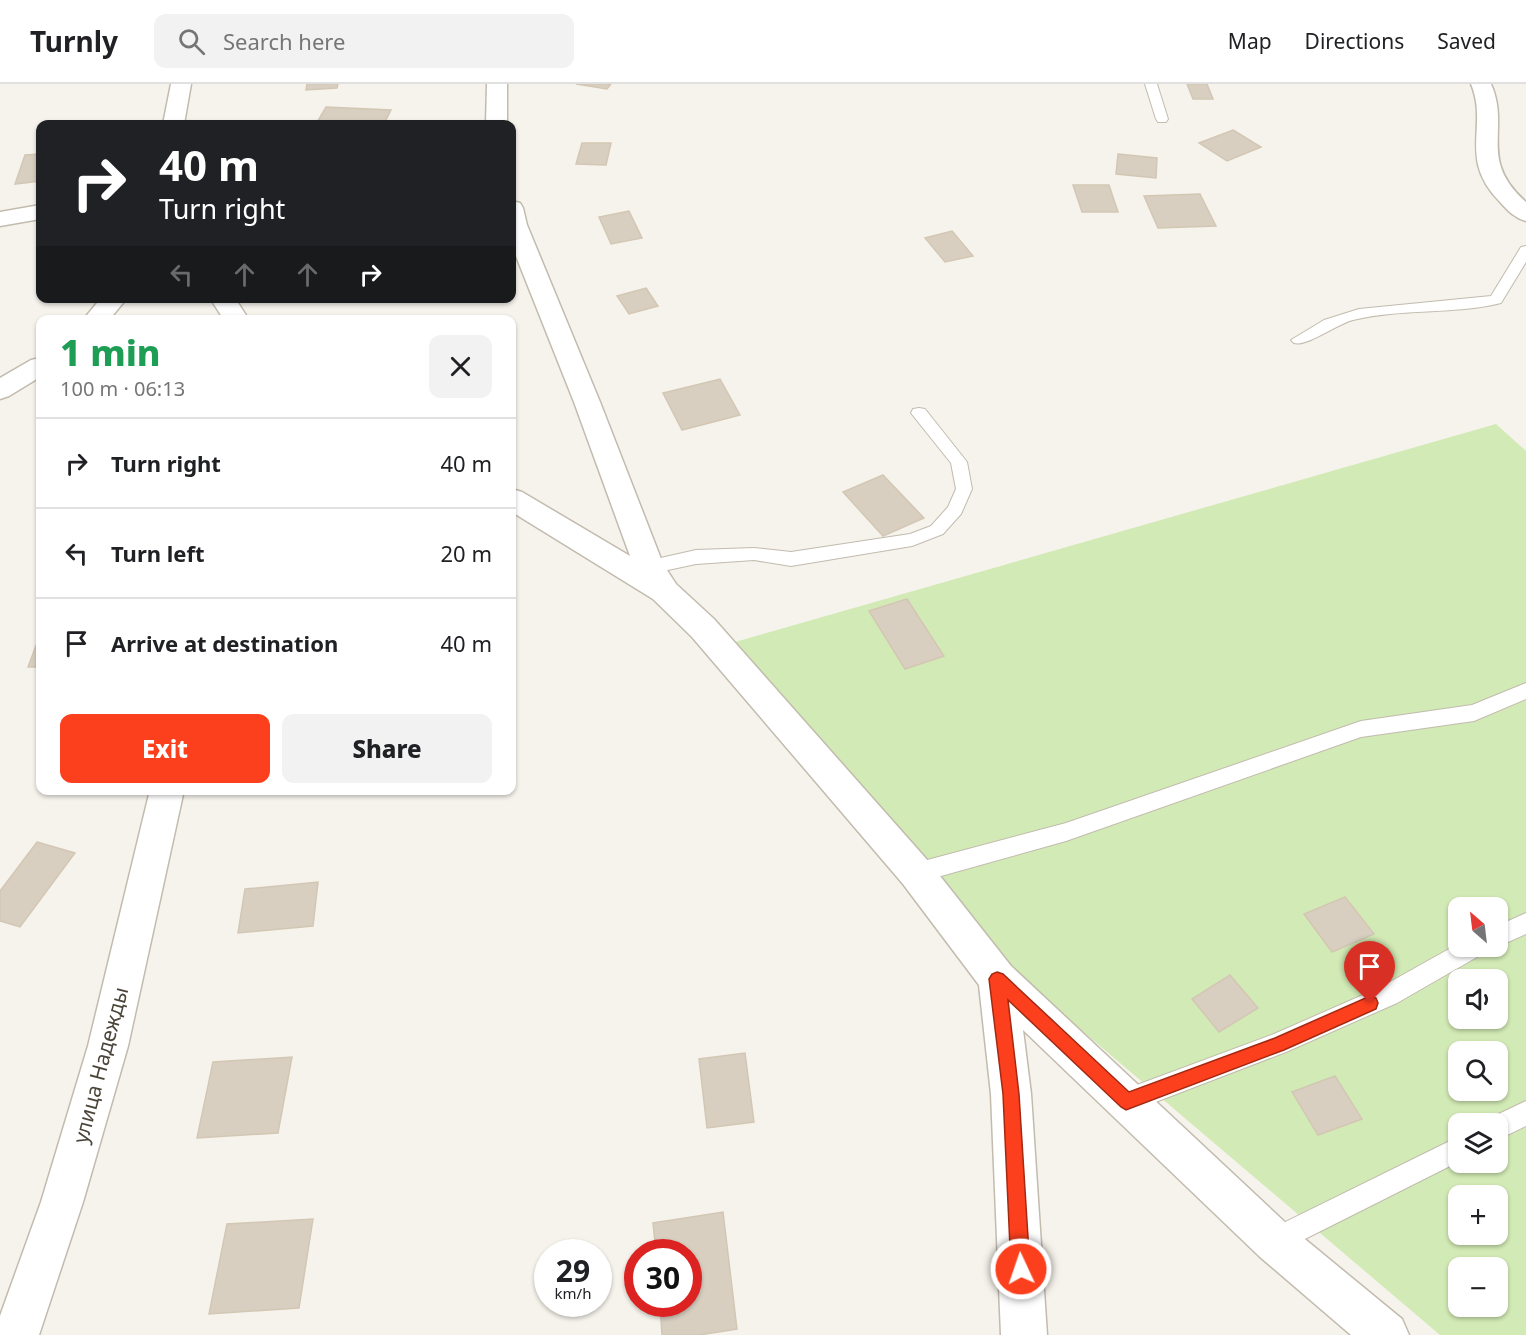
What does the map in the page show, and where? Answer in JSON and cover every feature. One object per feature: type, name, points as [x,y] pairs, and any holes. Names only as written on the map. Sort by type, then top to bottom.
[{"type":"street","points":[[175,120],[181,84]]},
{"type":"street","points":[[497,84],[497,120]]},
{"type":"street","points":[[1481,84],[1488,105],[1485,152],[1488,168],[1494,183],[1526,214]]},
{"type":"street","points":[[0,219],[36,213]]},
{"type":"street","points":[[516,228],[657,579]]},
{"type":"street","points":[[99,315],[110,303]]},
{"type":"street","points":[[0,390],[36,368]]},
{"type":"street","points":[[516,501],[657,579],[703,628],[916,873],[997,979],[1274,1241],[1386,1335]]},
{"type":"street","name":"улица Надежды","points":[[16,1335],[62,1202],[108,1046],[165,795]]},
{"type":"street","points":[[997,979],[1011,1094],[1024,1335]]},
{"type":"lane","points":[[1151,84],[1162,118]]},
{"type":"lane","points":[[1299,340],[1339,320],[1387,310],[1472,305],[1496,300],[1526,250]]},
{"type":"lane","points":[[657,579],[696,557],[754,554],[791,559],[912,540],[937,530],[955,510],[964,489],[959,462],[919,413]]},
{"type":"lane","points":[[916,873],[1066,832],[1360,729],[1474,712],[1526,692]]},
{"type":"lane","points":[[1508,932],[1526,923]]},
{"type":"lane","points":[[1126,1101],[1278,1044],[1389,995],[1456,957]]},
{"type":"lane","points":[[1508,1122],[1526,1113]]},
{"type":"lane","points":[[1274,1241],[1448,1154]]},
{"type":"green space","points":[[1496,424],[1526,451],[1526,1335],[1440,1335],[1013,972],[728,644]]},
{"type":"building","points":[[307,84],[338,84],[337,88],[306,90]]},
{"type":"building","points":[[576,84],[611,84],[607,89]]},
{"type":"building","points":[[1187,84],[1207,84],[1213,99],[1193,99]]},
{"type":"building","points":[[326,107],[391,110],[386,120],[318,120]]},
{"type":"building","points":[[1233,130],[1261,147],[1227,161],[1199,143]]},
{"type":"building","points":[[582,143],[611,143],[606,165],[576,164]]},
{"type":"building","points":[[36,154],[36,181],[15,184],[25,155]]},
{"type":"building","points":[[1118,154],[1157,158],[1156,178],[1116,174]]},
{"type":"building","points":[[1073,185],[1109,185],[1118,212],[1082,212]]},
{"type":"building","points":[[1200,194],[1216,226],[1158,228],[1144,196]]},
{"type":"building","points":[[629,211],[642,238],[611,244],[599,217]]},
{"type":"building","points":[[952,231],[973,256],[945,262],[925,238]]},
{"type":"building","points":[[646,288],[658,306],[629,314],[617,296]]},
{"type":"building","points":[[720,379],[740,415],[682,430],[663,393]]},
{"type":"building","points":[[883,475],[924,518],[883,536],[843,492]]},
{"type":"building","points":[[907,599],[944,656],[905,669],[869,611]]},
{"type":"building","points":[[36,646],[36,667],[28,667]]},
{"type":"building","points":[[37,842],[75,853],[20,927],[0,921],[0,891]]},
{"type":"building","points":[[318,882],[313,926],[238,933],[245,889]]},
{"type":"building","points":[[1345,897],[1374,934],[1332,952],[1304,914]]},
{"type":"building","points":[[1230,975],[1258,1008],[1219,1032],[1192,999]]},
{"type":"building","points":[[745,1053],[754,1122],[707,1128],[699,1059]]},
{"type":"building","points":[[292,1057],[278,1133],[197,1138],[213,1062]]},
{"type":"building","points":[[1335,1076],[1362,1119],[1318,1135],[1292,1092]]},
{"type":"building","points":[[723,1212],[737,1329],[699,1335],[662,1335],[661,1317],[702,1317],[702,1239],[655,1239],[653,1223]]},
{"type":"building","points":[[313,1219],[299,1308],[209,1314],[227,1224]]},
{"type":"route","points":[[1021,1269],[1011,1094],[997,979],[1126,1101],[1278,1044],[1370,1003]]}]
